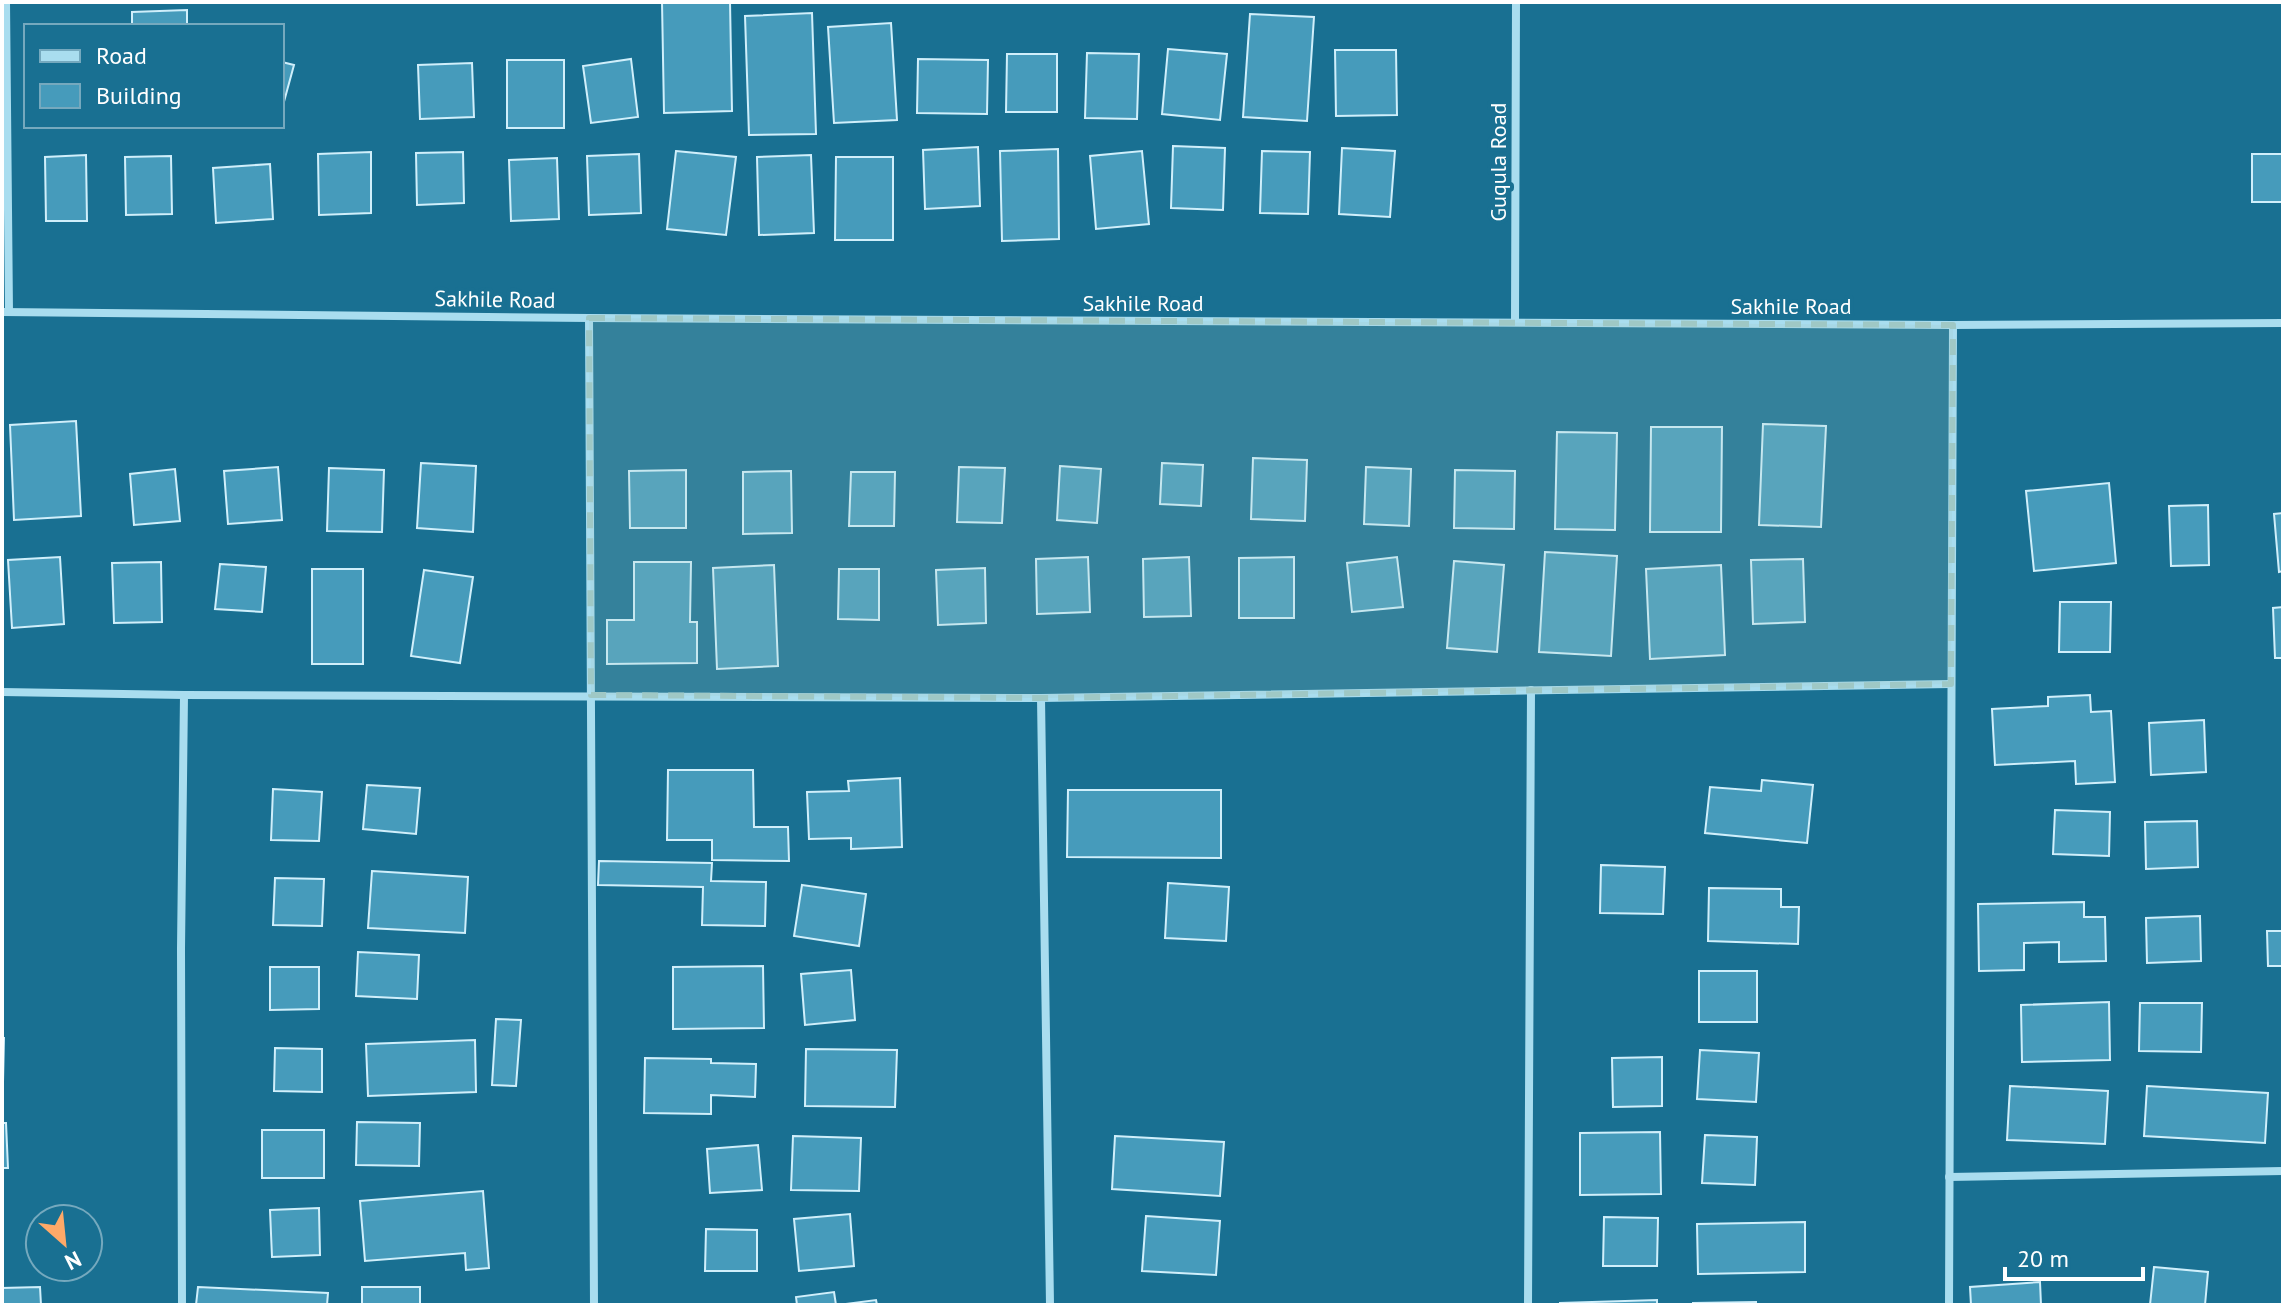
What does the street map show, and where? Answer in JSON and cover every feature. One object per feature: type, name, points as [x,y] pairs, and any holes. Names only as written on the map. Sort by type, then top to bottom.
[{"type":"street","points":[[5,312],[6,2]]},
{"type":"street","name":"Guqula Road","points":[[1515,322],[1516,2]]},
{"type":"street","name":"Sakhile Road","points":[[5,312],[1953,325],[2283,323]]},
{"type":"street","points":[[589,318],[594,1305]]},
{"type":"street","points":[[1949,1305],[1953,325]]},
{"type":"street","points":[[2,692],[1041,698],[1951,684]]},
{"type":"street","points":[[1528,1305],[1531,690]]},
{"type":"street","points":[[182,1305],[184,695]]},
{"type":"street","points":[[1041,698],[1050,1305]]},
{"type":"street","points":[[1949,1177],[2283,1171]]},
{"type":"highlighted area","points":[[589,318],[1953,325],[1951,684],[1041,698],[591,695]]},
{"type":"building","points":[[662,2],[730,2],[732,111],[664,113]]},
{"type":"building","points":[[187,10],[187,24],[132,24],[132,12]]},
{"type":"building","points":[[812,13],[816,134],[749,135],[745,16]]},
{"type":"building","points":[[1250,14],[1314,17],[1307,121],[1243,117]]},
{"type":"building","points":[[891,23],[897,120],[834,123],[828,27]]},
{"type":"building","points":[[1168,49],[1227,54],[1220,120],[1162,114]]},
{"type":"building","points":[[1335,50],[1396,50],[1397,115],[1336,116]]},
{"type":"building","points":[[1087,53],[1139,54],[1137,119],[1085,118]]},
{"type":"building","points":[[1007,54],[1057,54],[1057,112],[1006,112]]},
{"type":"building","points":[[631,59],[638,117],[591,123],[583,66]]},
{"type":"building","points":[[918,59],[988,60],[987,114],[917,113]]},
{"type":"building","points":[[507,60],[564,60],[564,128],[507,128]]},
{"type":"building","points":[[284,62],[294,65],[284,102]]},
{"type":"building","points":[[472,63],[474,117],[420,119],[418,65]]},
{"type":"building","points":[[1173,146],[1225,148],[1223,210],[1171,208]]},
{"type":"building","points":[[978,147],[980,206],[925,209],[923,150]]},
{"type":"building","points":[[1342,148],[1395,151],[1390,217],[1339,214]]},
{"type":"building","points":[[1058,149],[1059,239],[1002,241],[1000,151]]},
{"type":"building","points":[[676,151],[736,157],[726,235],[667,229]]},
{"type":"building","points":[[1142,151],[1149,224],[1096,229],[1090,156]]},
{"type":"building","points":[[1262,151],[1310,152],[1308,214],[1260,213]]},
{"type":"building","points":[[371,152],[371,213],[319,215],[318,154]]},
{"type":"building","points":[[463,152],[464,203],[417,205],[416,153]]},
{"type":"building","points":[[639,154],[641,213],[589,215],[587,156]]},
{"type":"building","points":[[2252,154],[2283,154],[2283,202],[2252,202]]},
{"type":"building","points":[[86,155],[87,221],[46,221],[45,157]]},
{"type":"building","points":[[811,155],[814,233],[759,235],[757,157]]},
{"type":"building","points":[[171,156],[172,214],[126,215],[125,157]]},
{"type":"building","points":[[836,157],[893,157],[893,240],[835,240]]},
{"type":"building","points":[[557,158],[559,219],[511,221],[509,160]]},
{"type":"building","points":[[270,164],[273,219],[216,223],[213,168]]},
{"type":"building","points":[[76,421],[81,516],[14,520],[10,425]]},
{"type":"building","points":[[1763,424],[1826,426],[1821,527],[1759,525]]},
{"type":"building","points":[[1651,427],[1722,427],[1721,532],[1650,532]]},
{"type":"building","points":[[1557,432],[1617,433],[1615,530],[1555,529]]},
{"type":"building","points":[[1253,458],[1307,460],[1305,521],[1251,519]]},
{"type":"building","points":[[421,463],[476,466],[473,532],[417,528]]},
{"type":"building","points":[[1162,463],[1203,465],[1201,506],[1160,504]]},
{"type":"building","points":[[1060,466],[1101,469],[1097,523],[1057,520]]},
{"type":"building","points":[[278,467],[282,520],[228,524],[224,471]]},
{"type":"building","points":[[959,467],[1005,468],[1002,523],[957,522]]},
{"type":"building","points":[[1366,467],[1411,469],[1409,526],[1364,524]]},
{"type":"building","points":[[329,468],[384,470],[382,532],[327,531]]},
{"type":"building","points":[[175,469],[180,521],[134,525],[130,474]]},
{"type":"building","points":[[686,470],[686,528],[630,528],[629,471]]},
{"type":"building","points":[[1455,470],[1515,471],[1514,529],[1454,528]]},
{"type":"building","points":[[791,471],[792,533],[743,534],[743,472]]},
{"type":"building","points":[[851,472],[895,472],[894,526],[849,526]]},
{"type":"building","points":[[2109,483],[2116,563],[2034,571],[2026,491]]},
{"type":"building","points":[[2208,505],[2209,565],[2171,566],[2169,506]]},
{"type":"building","points":[[2283,513],[2283,571],[2279,572],[2274,514]]},
{"type":"building","points":[[1545,552],[1617,556],[1611,656],[1539,652]]},
{"type":"building","points":[[60,557],[64,624],[12,628],[8,560]]},
{"type":"building","points":[[1088,557],[1090,612],[1037,614],[1036,559]]},
{"type":"building","points":[[1189,557],[1191,616],[1144,617],[1143,559]]},
{"type":"building","points":[[1294,557],[1294,618],[1239,618],[1239,558]]},
{"type":"building","points":[[1397,557],[1403,607],[1352,612],[1347,563]]},
{"type":"building","points":[[1803,559],[1805,622],[1753,624],[1751,560]]},
{"type":"building","points":[[1454,561],[1504,565],[1497,652],[1447,648]]},
{"type":"building","points":[[161,562],[162,622],[114,623],[112,563]]},
{"type":"building","points":[[634,562],[691,562],[690,622],[697,622],[697,663],[607,664],[607,620],[634,620]]},
{"type":"building","points":[[220,564],[266,567],[262,612],[215,609]]},
{"type":"building","points":[[774,565],[778,666],[717,669],[713,568]]},
{"type":"building","points":[[1721,565],[1725,655],[1650,659],[1646,569]]},
{"type":"building","points":[[985,568],[986,623],[938,625],[936,570]]},
{"type":"building","points":[[312,569],[363,569],[363,664],[312,664]]},
{"type":"building","points":[[839,569],[879,569],[879,620],[838,619]]},
{"type":"building","points":[[424,570],[473,577],[460,663],[411,656]]},
{"type":"building","points":[[2060,602],[2111,602],[2110,652],[2059,652]]},
{"type":"building","points":[[2283,607],[2283,658],[2275,658],[2273,608]]},
{"type":"building","points":[[2090,695],[2091,712],[2111,711],[2115,782],[2076,784],[2075,761],[1995,765],[1992,709],[2048,706],[2048,697]]},
{"type":"building","points":[[2204,720],[2206,772],[2151,775],[2149,723]]},
{"type":"building","points":[[668,770],[753,770],[754,827],[788,827],[789,861],[712,860],[712,840],[667,840]]},
{"type":"building","points":[[900,778],[902,847],[851,849],[851,838],[809,839],[807,792],[849,791],[848,781]]},
{"type":"building","points":[[1762,780],[1813,785],[1807,843],[1705,833],[1710,787],[1761,791]]},
{"type":"building","points":[[367,785],[420,788],[416,834],[363,829]]},
{"type":"building","points":[[273,789],[322,792],[319,841],[271,840]]},
{"type":"building","points":[[1068,790],[1221,790],[1221,858],[1067,857]]},
{"type":"building","points":[[2055,810],[2110,812],[2109,856],[2053,854]]},
{"type":"building","points":[[2197,821],[2198,867],[2146,869],[2145,822]]},
{"type":"building","points":[[599,861],[712,863],[711,881],[766,882],[765,926],[702,925],[703,887],[598,885]]},
{"type":"building","points":[[1601,865],[1665,867],[1663,914],[1600,913]]},
{"type":"building","points":[[372,871],[468,877],[465,933],[368,928]]},
{"type":"building","points":[[275,878],[324,879],[322,926],[273,925]]},
{"type":"building","points":[[1168,883],[1229,887],[1226,941],[1165,938]]},
{"type":"building","points":[[802,885],[866,894],[859,946],[794,936]]},
{"type":"building","points":[[1709,888],[1781,889],[1781,907],[1799,907],[1798,944],[1708,941]]},
{"type":"building","points":[[2084,902],[2084,917],[2105,917],[2106,961],[2059,962],[2059,942],[2024,943],[2024,970],[1979,971],[1978,904]]},
{"type":"building","points":[[2200,916],[2201,961],[2147,963],[2146,918]]},
{"type":"building","points":[[2267,931],[2283,931],[2283,966],[2268,966]]},
{"type":"building","points":[[358,952],[419,955],[417,999],[356,996]]},
{"type":"building","points":[[763,966],[764,1028],[673,1029],[673,967]]},
{"type":"building","points":[[270,967],[319,967],[319,1009],[270,1010]]},
{"type":"building","points":[[851,970],[855,1020],[805,1025],[801,974]]},
{"type":"building","points":[[1699,971],[1757,971],[1757,1022],[1699,1022]]},
{"type":"building","points":[[2109,1002],[2110,1060],[2022,1062],[2021,1005]]},
{"type":"building","points":[[2140,1003],[2202,1003],[2201,1052],[2139,1051]]},
{"type":"building","points":[[496,1019],[521,1020],[516,1086],[492,1085]]},
{"type":"building","points":[[4,1038],[3,1082],[2,1082]]},
{"type":"building","points":[[475,1040],[476,1092],[368,1096],[366,1044]]},
{"type":"building","points":[[275,1048],[322,1049],[322,1092],[274,1091]]},
{"type":"building","points":[[806,1049],[897,1050],[895,1107],[805,1106]]},
{"type":"building","points":[[1700,1050],[1759,1053],[1756,1102],[1697,1099]]},
{"type":"building","points":[[1662,1057],[1662,1106],[1613,1107],[1612,1058]]},
{"type":"building","points":[[645,1058],[711,1059],[711,1063],[756,1064],[755,1097],[711,1095],[711,1114],[644,1113]]},
{"type":"building","points":[[2010,1086],[2108,1091],[2105,1144],[2007,1140]]},
{"type":"building","points":[[2147,1086],[2268,1093],[2265,1143],[2144,1136]]},
{"type":"building","points":[[357,1122],[420,1123],[419,1166],[356,1165]]},
{"type":"building","points":[[2,1123],[6,1123],[8,1168],[2,1168]]},
{"type":"building","points":[[262,1130],[324,1130],[324,1178],[262,1178]]},
{"type":"building","points":[[1660,1132],[1661,1194],[1580,1195],[1580,1133]]},
{"type":"building","points":[[1705,1135],[1757,1137],[1755,1185],[1702,1183]]},
{"type":"building","points":[[793,1136],[861,1138],[859,1191],[791,1190]]},
{"type":"building","points":[[1115,1136],[1224,1142],[1220,1196],[1112,1189]]},
{"type":"building","points":[[758,1145],[762,1190],[710,1193],[707,1149]]},
{"type":"building","points":[[483,1191],[489,1268],[466,1270],[465,1253],[365,1261],[360,1201]]},
{"type":"building","points":[[319,1208],[320,1255],[272,1257],[270,1210]]},
{"type":"building","points":[[850,1214],[854,1266],[799,1271],[794,1219]]},
{"type":"building","points":[[1146,1216],[1220,1221],[1216,1275],[1142,1271]]},
{"type":"building","points":[[1604,1217],[1658,1218],[1657,1266],[1603,1266]]},
{"type":"building","points":[[1805,1222],[1805,1272],[1698,1274],[1697,1224]]},
{"type":"building","points":[[706,1229],[757,1230],[757,1271],[705,1271]]},
{"type":"building","points":[[2154,1267],[2208,1272],[2205,1305],[2150,1305]]},
{"type":"building","points":[[2040,1282],[2041,1305],[1971,1305],[1970,1287]]},
{"type":"building","points":[[40,1287],[41,1305],[2,1305],[2,1288]]},
{"type":"building","points":[[198,1287],[328,1293],[327,1305],[196,1305]]},
{"type":"building","points":[[362,1287],[420,1287],[420,1305],[362,1305]]},
{"type":"building","points":[[834,1292],[836,1305],[797,1305],[796,1297]]},
{"type":"building","points":[[876,1300],[877,1305],[838,1305]]},
{"type":"building","points":[[1657,1300],[1657,1305],[1560,1305],[1560,1303]]},
{"type":"building","points":[[1756,1302],[1756,1305],[1693,1305],[1693,1303]]}]
